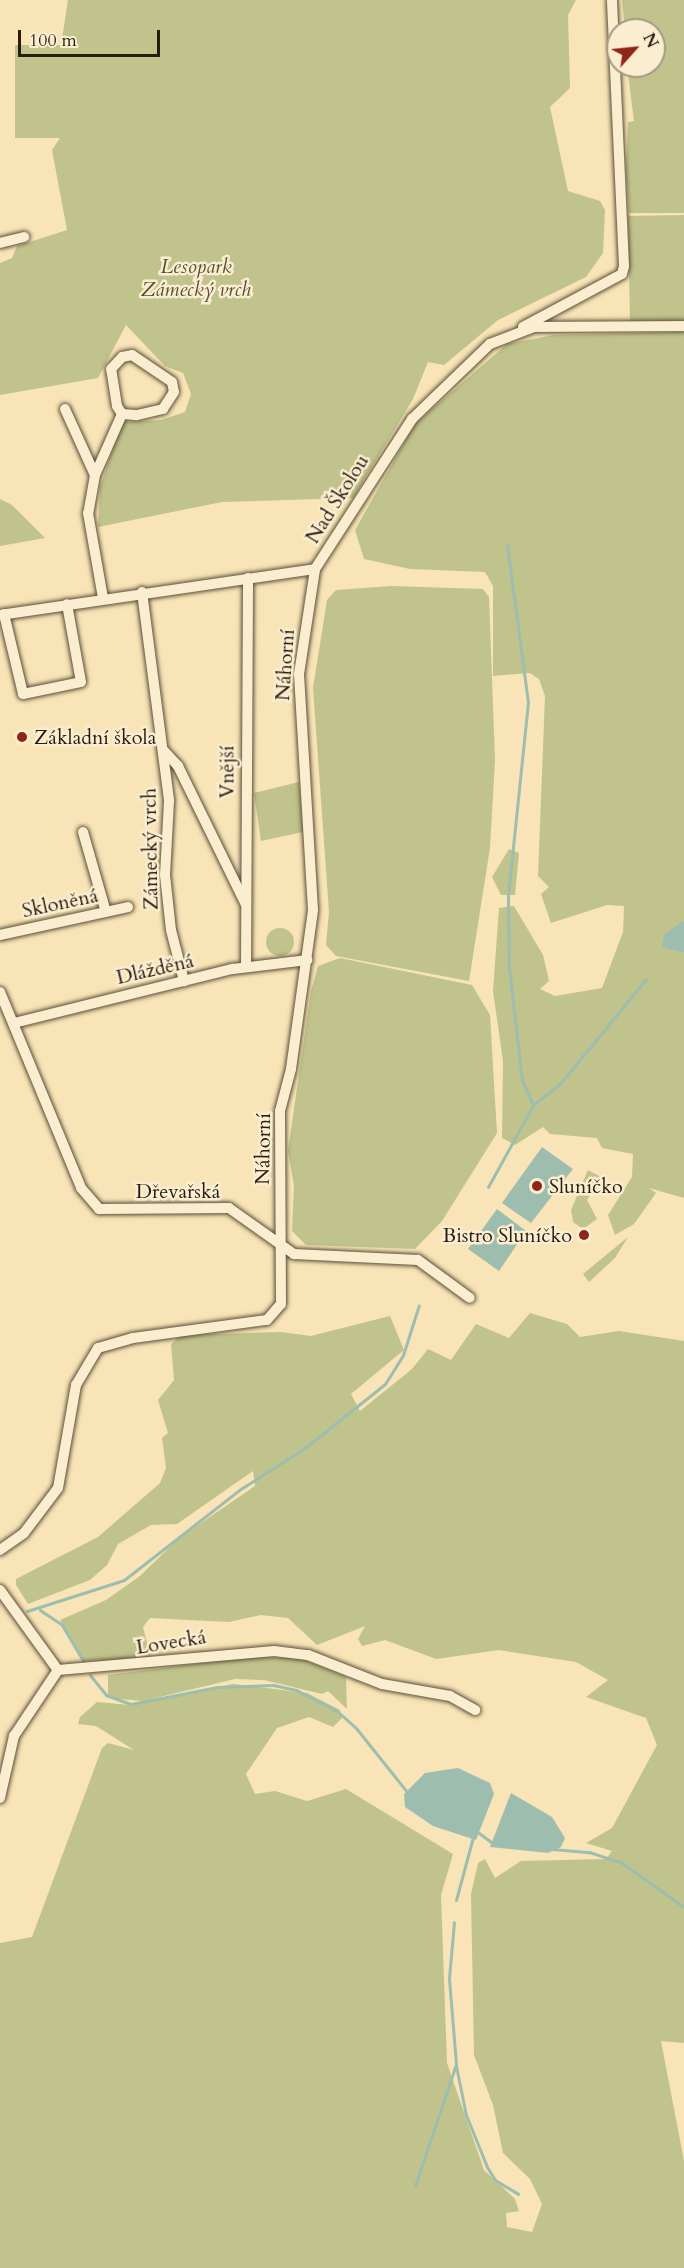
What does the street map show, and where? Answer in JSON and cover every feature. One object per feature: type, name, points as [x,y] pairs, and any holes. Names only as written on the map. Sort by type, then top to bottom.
[{"type":"street","name":"Nad Školou","points":[[2,615],[142,592],[315,569],[412,419],[483,350],[621,274],[624,266],[612,0]]},
{"type":"street","points":[[0,243],[24,237]]},
{"type":"street","name":"Nad Školou","points":[[520,329],[684,327]]},
{"type":"street","points":[[103,598],[88,513],[95,475],[122,414],[109,377],[122,357],[142,359],[172,382],[174,392],[163,409],[122,414]]},
{"type":"street","points":[[65,409],[95,475]]},
{"type":"street","name":"Náhorní","points":[[0,1550],[24,1533],[58,1488],[76,1385],[98,1348],[133,1338],[267,1320],[281,1304],[280,1111],[307,960],[313,910],[299,674],[315,569]]},
{"type":"street","name":"Vnější","points":[[246,967],[248,578]]},
{"type":"street","name":"Zámecký vrch","points":[[142,592],[169,801],[165,875],[184,981]]},
{"type":"street","points":[[2,615],[23,694],[81,682],[67,604]]},
{"type":"street","name":"Zámecký vrch","points":[[164,751],[178,766],[247,906]]},
{"type":"street","points":[[83,832],[106,912]]},
{"type":"street","name":"Skloněná","points":[[0,935],[128,907]]},
{"type":"street","name":"Dlážděná","points":[[14,1023],[246,967],[307,960]]},
{"type":"street","name":"Dřevařská","points":[[0,992],[90,1202],[99,1209],[229,1208],[294,1254],[418,1260],[470,1298]]},
{"type":"street","points":[[0,1590],[58,1670],[14,1736],[0,1798]]},
{"type":"street","name":"Lovecká","points":[[58,1670],[274,1651],[308,1655],[382,1684],[450,1696],[475,1710]]},
{"type":"green space","name":"Lesopark Zámecký vrch","points":[[68,0],[576,0],[568,15],[570,88],[550,107],[568,191],[600,201],[605,210],[603,253],[586,277],[498,320],[444,365],[428,362],[413,399],[353,498],[222,502],[98,527],[100,487],[122,422],[161,420],[185,412],[191,394],[183,373],[165,366],[126,325],[98,378],[0,395],[0,263],[12,258],[17,246],[67,230],[52,150],[60,138],[15,138],[15,45],[61,45]]},
{"type":"green space","points":[[622,0],[684,0],[684,213],[629,213],[626,169],[628,122],[634,121],[629,78],[666,78],[666,18],[624,18]]},
{"type":"green space","points":[[684,215],[684,322],[630,322],[628,216]]},
{"type":"green space","points":[[684,332],[684,920],[662,946],[684,953],[684,1198],[649,1188],[656,1193],[634,1224],[615,1235],[608,1215],[632,1177],[633,1154],[602,1148],[597,1138],[550,1134],[543,1127],[515,1145],[502,1138],[503,1061],[493,991],[499,908],[514,906],[543,955],[549,981],[540,989],[555,996],[602,988],[623,932],[624,906],[607,905],[551,923],[541,894],[549,887],[538,876],[545,696],[539,679],[530,673],[493,676],[493,586],[485,572],[410,569],[364,559],[355,530],[415,424],[507,344],[554,335]]},
{"type":"green space","points":[[0,499],[12,505],[45,538],[0,546]]},
{"type":"green space","points":[[391,586],[483,589],[489,597],[495,760],[490,848],[469,981],[336,956],[326,945],[329,912],[313,688],[327,600],[336,590]]},
{"type":"green space","points":[[299,782],[303,832],[261,841],[254,793]]},
{"type":"green space","points":[[509,849],[519,853],[515,895],[501,895],[492,877]]},
{"type":"green space","points":[[280,928],[290,932],[294,942],[290,952],[280,956],[270,952],[266,942],[270,932]]},
{"type":"green space","points":[[340,958],[472,985],[490,1015],[497,1133],[442,1221],[415,1249],[306,1245],[292,1231],[294,1185],[288,1151],[311,991],[318,966]]},
{"type":"green space","points":[[588,1170],[601,1177],[587,1200],[597,1219],[583,1229],[573,1222],[571,1210]]},
{"type":"green space","points":[[628,1237],[615,1258],[589,1282],[583,1274]]},
{"type":"green space","points":[[530,1313],[567,1324],[580,1337],[619,1331],[684,1341],[684,2043],[661,2041],[684,2161],[684,2268],[0,2268],[0,1943],[32,1937],[102,1748],[108,1743],[134,1750],[96,1726],[78,1724],[80,1717],[97,1702],[130,1705],[233,1684],[307,1693],[340,1710],[342,1718],[333,1727],[309,1717],[277,1728],[246,1774],[255,1794],[275,1791],[307,1801],[346,1789],[453,1854],[441,1895],[447,2063],[484,2170],[515,2199],[519,2211],[506,2213],[507,2227],[532,2232],[542,2204],[530,2179],[503,2153],[493,2105],[474,2055],[471,1894],[478,1863],[485,1859],[495,1878],[521,1861],[606,1859],[612,1851],[586,1843],[612,1828],[657,1745],[646,1718],[586,1697],[608,1680],[576,1662],[499,1650],[436,1659],[385,1640],[362,1646],[358,1639],[365,1626],[317,1645],[288,1618],[261,1615],[229,1622],[150,1618],[143,1627],[151,1659],[83,1661],[60,1620],[106,1600],[140,1576],[179,1538],[255,1486],[253,1471],[177,1524],[151,1525],[118,1544],[107,1565],[90,1580],[28,1604],[16,1585],[16,1579],[98,1537],[160,1483],[166,1468],[162,1438],[168,1433],[158,1400],[174,1380],[171,1344],[181,1335],[281,1332],[311,1336],[390,1316],[404,1350],[351,1394],[360,1411],[412,1369],[428,1349],[451,1360],[476,1324],[509,1338]]},
{"type":"green space","points":[[250,1657],[299,1658],[346,1677],[347,1709],[328,1691],[322,1694],[264,1680],[235,1679],[143,1701],[108,1698],[108,1675]]},
{"type":"shaded area","points":[[684,920],[684,953],[662,947],[664,935]]},
{"type":"shaded area","name":"Sluníčko","points":[[542,1147],[573,1169],[531,1223],[502,1203]]},
{"type":"shaded area","name":"Sluníčko","points":[[497,1209],[526,1231],[499,1271],[468,1249]]},
{"type":"shaded area","points":[[458,1768],[490,1783],[494,1794],[476,1840],[433,1826],[405,1807],[404,1794],[425,1773]]},
{"type":"shaded area","points":[[511,1793],[552,1817],[565,1838],[561,1847],[548,1853],[490,1847]]},
{"type":"waterway","points":[[507,545],[528,702],[508,897],[509,968],[522,1080],[533,1105]]},
{"type":"waterway","points":[[488,1187],[533,1105],[559,1085],[646,979]]},
{"type":"waterway","points":[[27,1611],[124,1580],[239,1490],[305,1448],[385,1384],[403,1355],[419,1305]]},
{"type":"waterway","points":[[40,1610],[62,1625],[85,1664]]},
{"type":"waterway","points":[[90,1675],[106,1695],[131,1704],[217,1687],[273,1685],[296,1690],[337,1711],[356,1728],[407,1792]]},
{"type":"waterway","points":[[479,1833],[495,1845]]},
{"type":"waterway","points":[[456,1900],[473,1837]]},
{"type":"waterway","points":[[552,1849],[589,1852],[622,1863],[684,1907]]},
{"type":"waterway","points":[[415,2186],[456,2064],[449,1978],[454,1922]]},
{"type":"waterway","points":[[456,2066],[466,2115],[487,2167],[495,2180],[518,2194]]},
{"type":"place","name":"Základní škola","points":[[22,737]]},
{"type":"place","name":"Sluníčko","points":[[537,1186]]},
{"type":"place","name":"Bistro Sluníčko","points":[[584,1235]]}]
